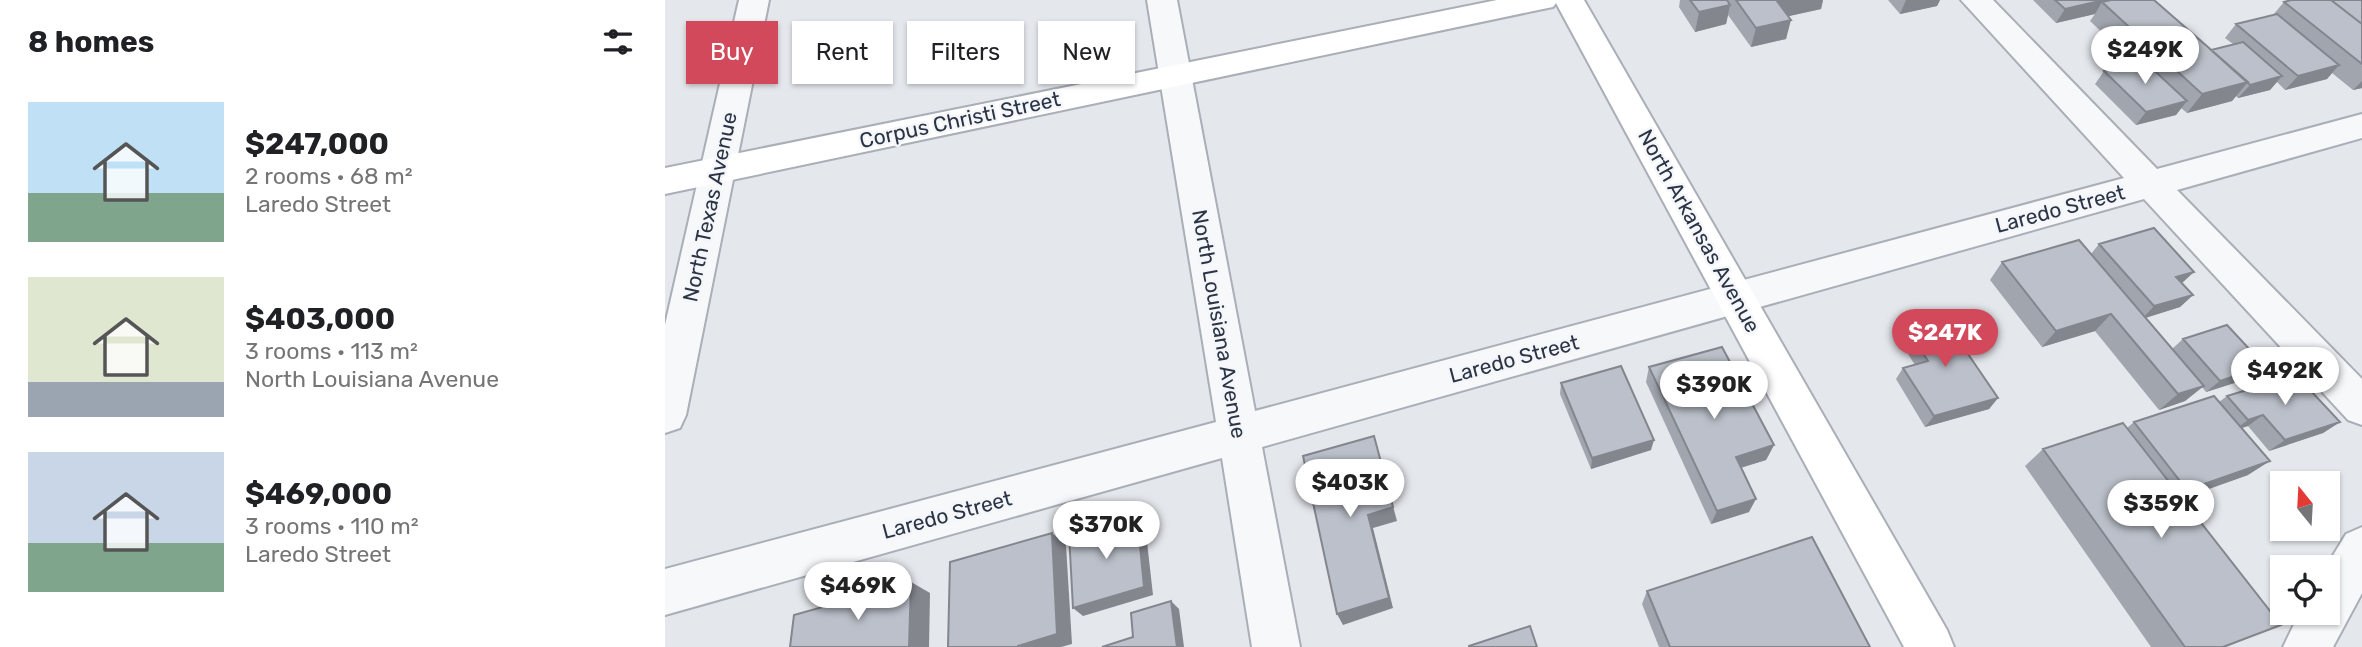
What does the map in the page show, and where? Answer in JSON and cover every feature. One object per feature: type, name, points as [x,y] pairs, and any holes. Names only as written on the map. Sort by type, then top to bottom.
[{"type":"main road","name":"Corpus Christi Street","points":[[665,181],[1543,0]]},
{"type":"main road","name":"North Arkansas Avenue","points":[[1569,0],[1930,647]]},
{"type":"street","name":"North Texas Avenue","points":[[665,415],[754,0]]},
{"type":"street","name":"North Louisiana Avenue","points":[[1162,0],[1276,647]]},
{"type":"street","points":[[1976,0],[2362,407]]},
{"type":"street","name":"Laredo Street","points":[[665,592],[2362,126]]},
{"type":"street","points":[[2340,588],[2362,548]]},
{"type":"street","points":[[2307,647],[2319,625]]},
{"type":"building","points":[[1690,0],[1727,0],[1730,5],[1699,12]]},
{"type":"building","points":[[1736,0],[1780,0],[1777,1],[1791,20],[1756,28]]},
{"type":"building","points":[[2055,0],[2104,0],[2065,9]]},
{"type":"building","points":[[2154,0],[2248,82],[2202,94],[2102,2]]},
{"type":"building","points":[[2331,0],[2362,24],[2362,64],[2284,2]]},
{"type":"building","points":[[2331,0],[2362,0],[2362,24]]},
{"type":"building","points":[[2277,14],[2339,65],[2298,76],[2236,24]]},
{"type":"building","points":[[2243,42],[2282,76],[2250,85],[2211,50]]},
{"type":"building","points":[[2144,61],[2187,101],[2146,112],[2104,71]]},
{"type":"building","points":[[2154,228],[2194,272],[2176,277],[2193,295],[2154,306],[2099,244]]},
{"type":"building","points":[[2079,240],[2204,386],[2178,394],[2111,314],[2056,331],[2002,262]]},
{"type":"building","points":[[1940,313],[1998,398],[1934,416],[1903,368],[1928,361],[1903,323]]},
{"type":"building","points":[[2227,325],[2265,366],[2220,381],[2183,339]]},
{"type":"building","points":[[1722,347],[1774,445],[1736,457],[1756,499],[1717,511],[1649,367]]},
{"type":"building","points":[[1621,366],[1654,440],[1592,458],[1561,383]]},
{"type":"building","points":[[2296,375],[2340,422],[2285,440],[2263,415],[2248,420],[2227,396]]},
{"type":"building","points":[[2214,396],[2270,461],[2187,490],[2134,422]]},
{"type":"building","points":[[2123,423],[2270,611],[2270,625],[2281,625],[2223,647],[2185,647],[2043,449]]},
{"type":"building","points":[[1374,436],[1393,507],[1368,515],[1389,598],[1337,614],[1303,456]]},
{"type":"building","points":[[1137,515],[1144,587],[1073,608],[1069,534]]},
{"type":"building","points":[[1052,533],[1057,634],[1018,647],[948,647],[950,562]]},
{"type":"building","points":[[1812,537],[1870,647],[1670,647],[1647,591]]},
{"type":"building","points":[[911,582],[909,647],[790,647],[794,615]]},
{"type":"building","points":[[1171,601],[1177,647],[1102,647],[1133,637],[1131,613]]},
{"type":"building","points":[[1530,626],[1537,647],[1469,647],[1469,646]]}]
